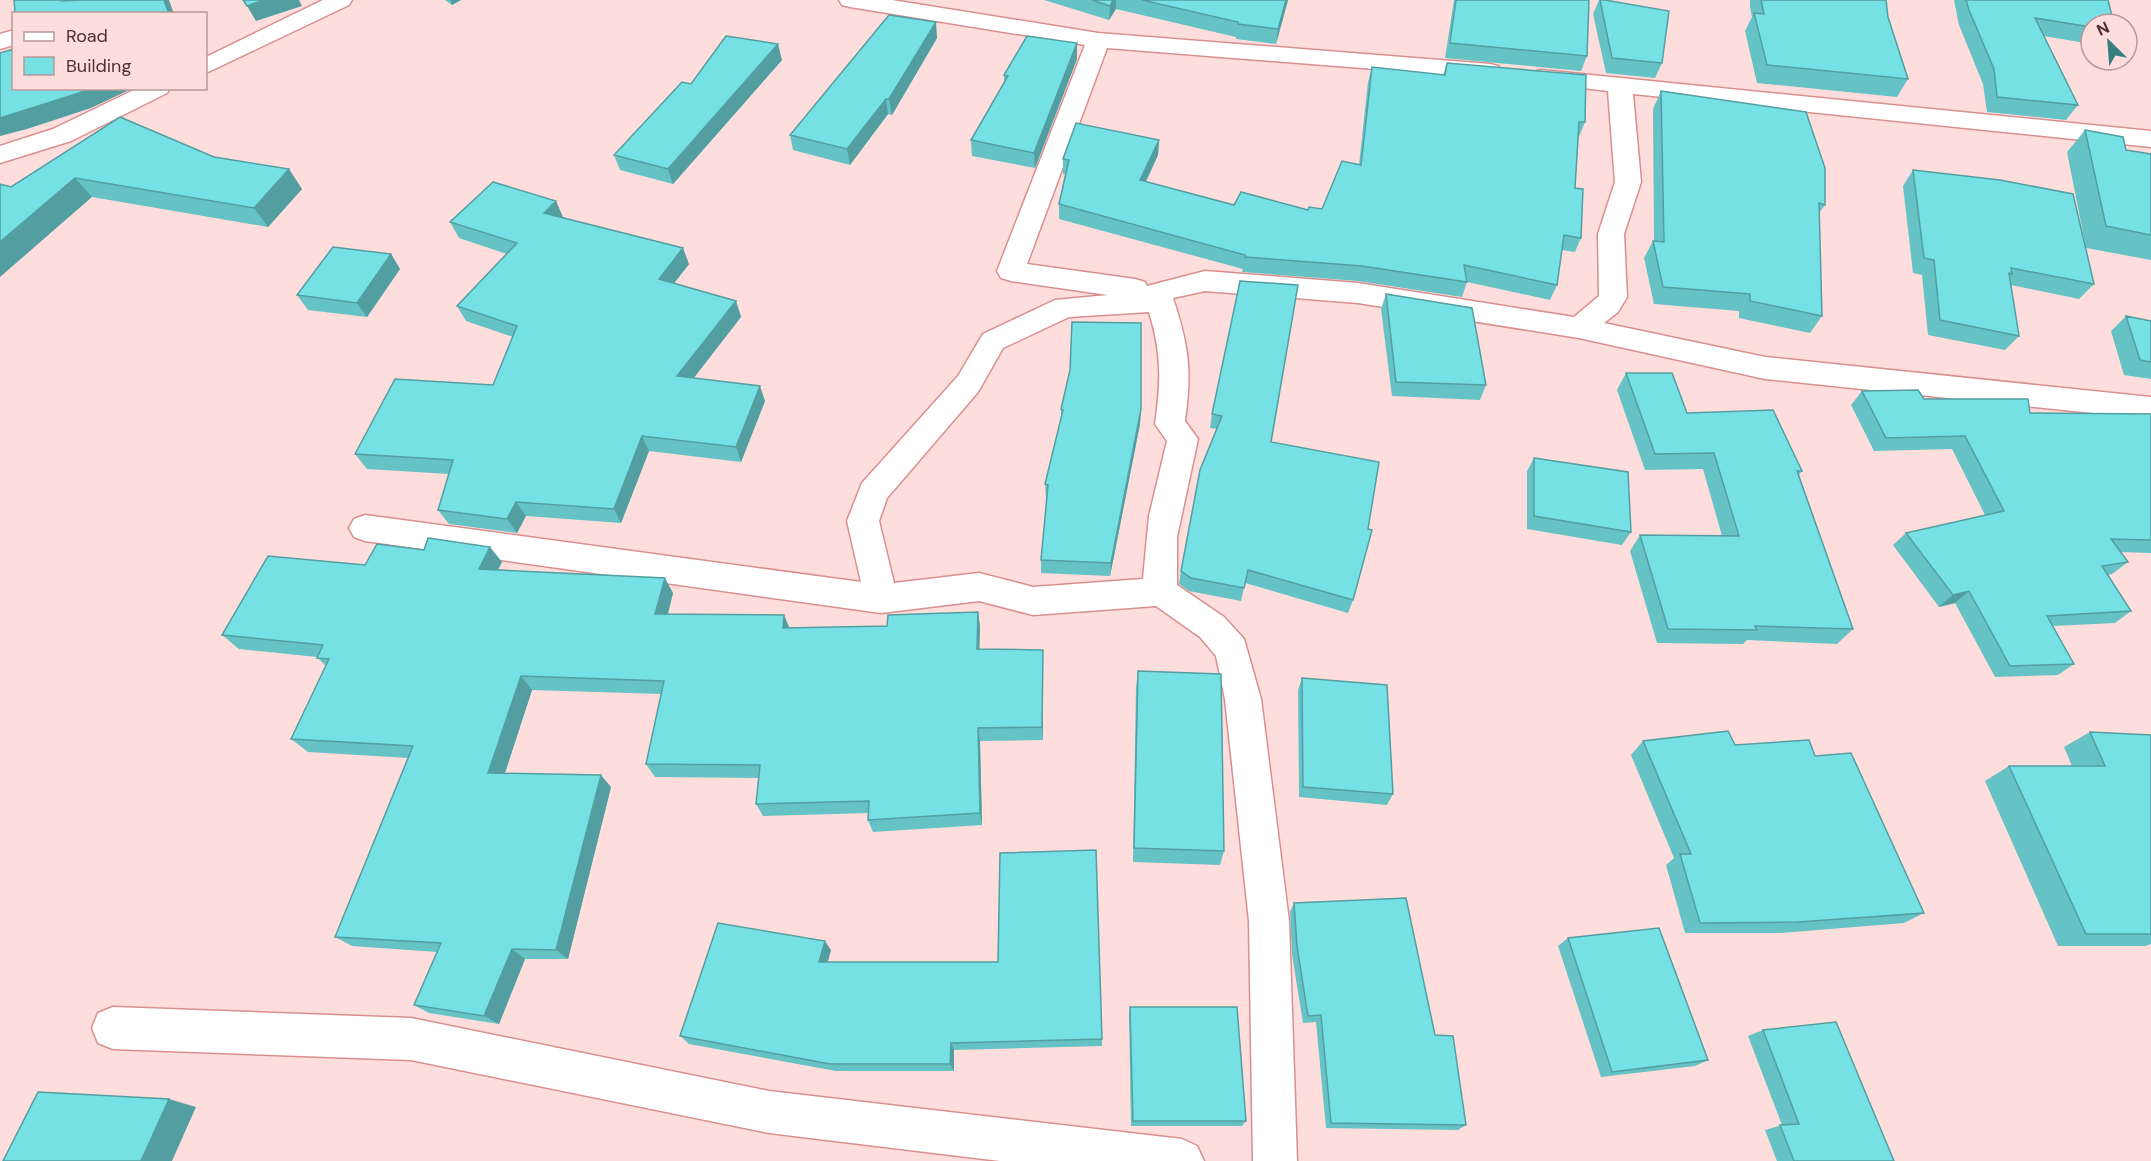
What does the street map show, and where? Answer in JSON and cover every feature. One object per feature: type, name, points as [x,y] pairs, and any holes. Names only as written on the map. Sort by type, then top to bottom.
[{"type":"street","points":[[207,66],[341,0]]},
{"type":"street","points":[[850,0],[1098,40],[1516,74],[2151,140]]},
{"type":"street","points":[[1098,40],[1011,271],[1158,297]]},
{"type":"street","points":[[1579,328],[1608,305],[1613,297],[1611,234],[1628,182],[1620,86]]},
{"type":"street","points":[[0,155],[62,135],[154,90]]},
{"type":"street","points":[[881,599],[863,520],[873,492],[968,384],[993,341],[1065,307],[1158,297],[1205,281],[1336,291],[1579,328],[1765,368],[2151,408]]},
{"type":"street","points":[[1158,297],[1173,343],[1175,362],[1176,382],[1170,424],[1182,439],[1157,576],[1161,592]]},
{"type":"street","points":[[365,528],[881,599],[979,587],[1033,601],[1161,592],[1212,627],[1232,650],[1243,699],[1269,921],[1275,1161]]},
{"type":"street","points":[[113,1028],[411,1039],[770,1112],[1182,1161]]},
{"type":"building","points":[[14,0],[164,0],[168,12],[15,12]]},
{"type":"building","points":[[243,0],[264,0],[247,6]]},
{"type":"building","points":[[1092,0],[1113,0],[1110,6]]},
{"type":"building","points":[[1142,0],[1286,0],[1278,29],[1238,24],[1238,22]]},
{"type":"building","points":[[1456,0],[1589,0],[1587,56],[1450,43]]},
{"type":"building","points":[[1600,0],[1669,11],[1662,63],[1612,58]]},
{"type":"building","points":[[1761,0],[1886,0],[1888,17],[1908,79],[1767,65],[1754,13],[1764,14]]},
{"type":"building","points":[[1966,0],[2108,0],[2111,12],[2079,12],[2079,25],[2035,18],[2078,105],[1997,97],[1994,69]]},
{"type":"building","points":[[889,15],[936,22],[889,99],[886,99],[847,149],[790,135]]},
{"type":"building","points":[[726,36],[778,44],[668,169],[614,155],[682,82],[691,84]]},
{"type":"building","points":[[1027,36],[1077,43],[1034,153],[971,140],[1008,76],[1004,75]]},
{"type":"building","points":[[12,50],[12,90],[85,90],[0,118],[0,53]]},
{"type":"building","points":[[1447,63],[1586,75],[1585,122],[1579,122],[1575,188],[1583,189],[1581,238],[1564,235],[1557,285],[1464,265],[1467,282],[1362,266],[1245,257],[1245,255],[1059,204],[1069,160],[1063,159],[1076,123],[1159,140],[1140,180],[1234,205],[1241,192],[1308,210],[1309,207],[1322,209],[1342,161],[1361,165],[1372,67],[1445,75]]},
{"type":"building","points":[[1661,91],[1806,112],[1825,168],[1825,205],[1819,203],[1822,316],[1750,301],[1750,294],[1663,287],[1653,241],[1664,242]]},
{"type":"building","points":[[120,117],[214,157],[289,169],[254,208],[75,178],[0,242],[0,184],[11,187]]},
{"type":"building","points":[[2085,130],[2123,137],[2126,150],[2151,154],[2151,235],[2106,226]]},
{"type":"building","points":[[1913,170],[2000,180],[2073,194],[2094,284],[2011,268],[2012,274],[2009,273],[2019,336],[1940,320],[1934,260],[1924,258]]},
{"type":"building","points":[[493,182],[556,201],[544,213],[683,248],[659,279],[736,301],[677,376],[760,386],[736,447],[642,436],[614,509],[516,502],[507,519],[438,510],[453,460],[355,454],[395,379],[493,385],[517,326],[457,306],[517,243],[450,222]]},
{"type":"building","points":[[333,247],[391,254],[357,303],[297,295]]},
{"type":"building","points":[[1240,281],[1298,285],[1271,442],[1379,462],[1368,529],[1372,530],[1353,600],[1248,570],[1244,588],[1191,578],[1181,571],[1200,470],[1222,416],[1212,414]]},
{"type":"building","points":[[1386,294],[1472,308],[1486,385],[1396,382]]},
{"type":"building","points":[[2126,316],[2151,321],[2151,362],[2140,360]]},
{"type":"building","points":[[1072,322],[1141,323],[1141,409],[1111,563],[1041,560],[1048,485],[1045,484],[1070,370]]},
{"type":"building","points":[[1626,373],[1672,373],[1687,413],[1773,410],[1802,471],[1797,471],[1853,629],[1755,626],[1757,630],[1668,629],[1640,535],[1739,536],[1714,453],[1655,454]]},
{"type":"building","points":[[1918,390],[1924,399],[2028,399],[2030,413],[2151,414],[2151,540],[2111,539],[2128,562],[2102,566],[2131,611],[2047,616],[2074,664],[2010,666],[1969,591],[1953,595],[1906,533],[2004,511],[1965,436],[1886,438],[1862,391]]},
{"type":"building","points":[[1534,458],[1628,472],[1631,532],[1534,516]]},
{"type":"building","points":[[428,538],[490,547],[479,569],[665,578],[655,614],[784,615],[783,628],[887,626],[888,615],[978,612],[977,649],[1043,650],[1042,727],[978,728],[980,813],[868,820],[869,801],[756,804],[760,765],[646,764],[664,681],[521,676],[488,773],[601,775],[556,950],[512,949],[484,1016],[414,1005],[441,943],[335,937],[413,746],[291,739],[329,659],[317,658],[323,645],[222,635],[268,556],[365,565],[377,544],[424,550]]},
{"type":"building","points":[[1138,671],[1221,674],[1224,851],[1134,848]]},
{"type":"building","points":[[1302,678],[1387,685],[1393,794],[1303,787]]},
{"type":"building","points":[[1728,731],[1735,745],[1809,740],[1815,756],[1851,753],[1924,913],[1798,922],[1700,923],[1680,854],[1691,854],[1643,741]]},
{"type":"building","points":[[2090,732],[2151,735],[2151,934],[2086,934],[2009,766],[2105,766]]},
{"type":"building","points":[[1096,850],[1102,1039],[951,1043],[950,1064],[830,1064],[680,1036],[718,923],[825,941],[819,962],[998,962],[1000,853]]},
{"type":"building","points":[[1406,898],[1435,1035],[1453,1036],[1466,1125],[1331,1123],[1321,1015],[1308,1016],[1297,946],[1294,903]]},
{"type":"building","points":[[1659,928],[1708,1060],[1612,1072],[1568,938]]},
{"type":"building","points":[[1130,1007],[1237,1007],[1246,1121],[1133,1121]]},
{"type":"building","points":[[1836,1022],[1894,1161],[1794,1161],[1780,1125],[1799,1124],[1763,1030]]},
{"type":"building","points":[[38,1092],[169,1099],[141,1161],[3,1161]]}]
